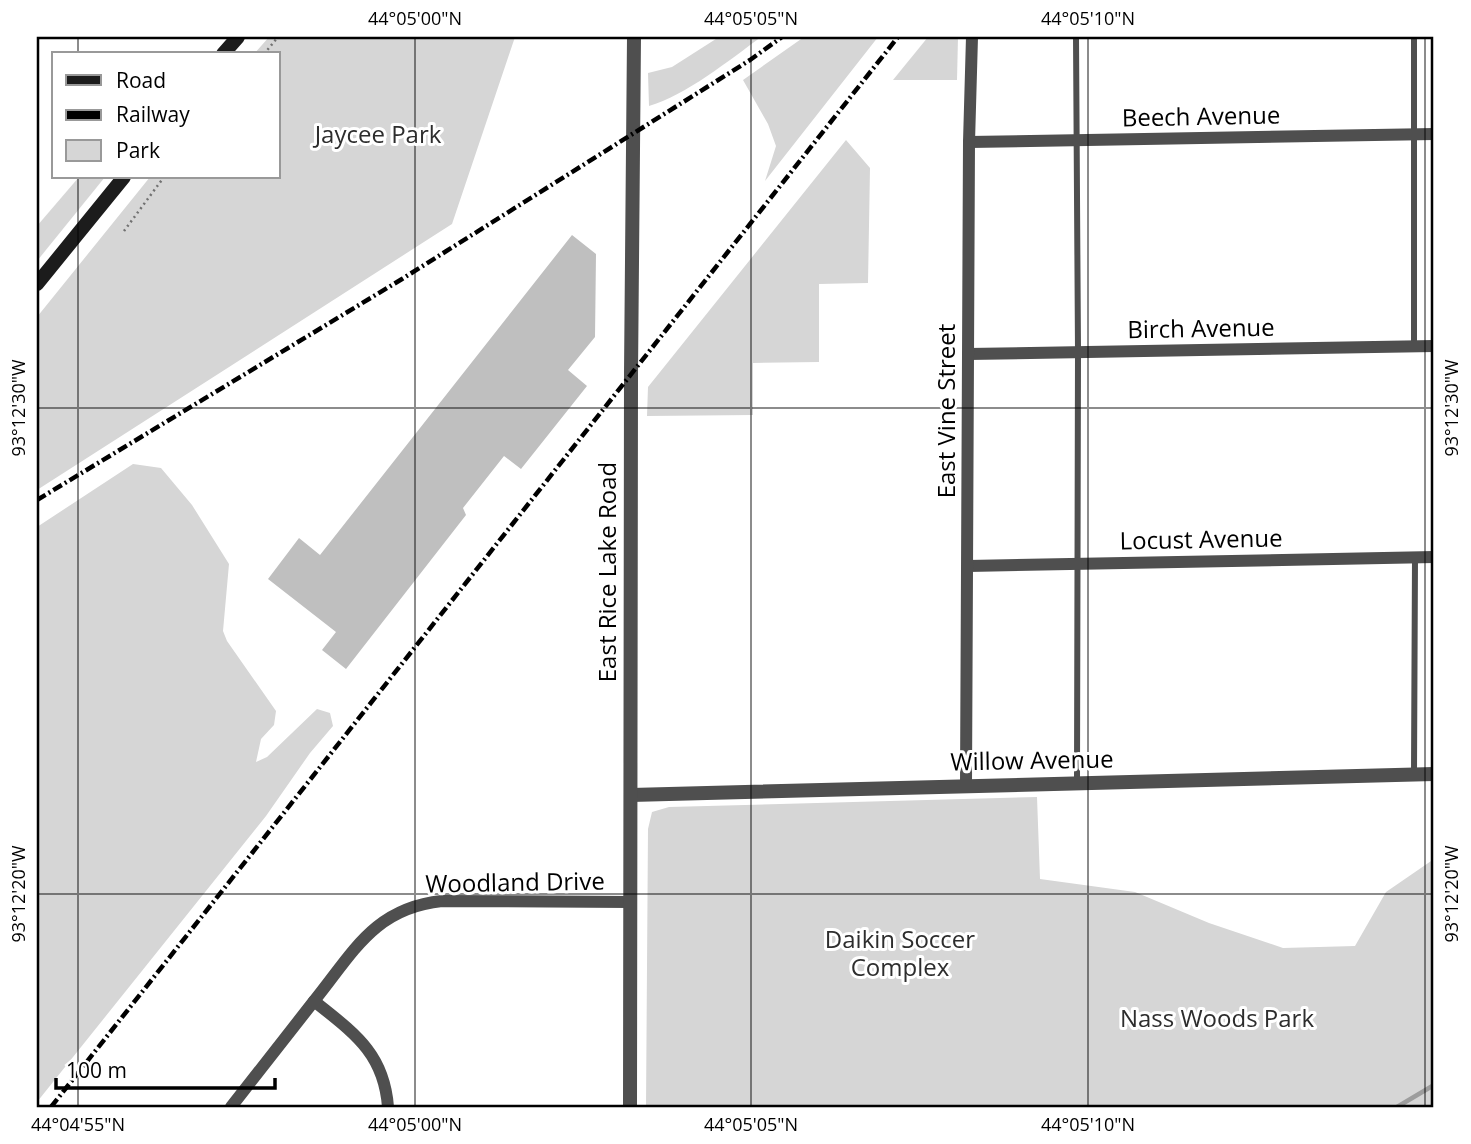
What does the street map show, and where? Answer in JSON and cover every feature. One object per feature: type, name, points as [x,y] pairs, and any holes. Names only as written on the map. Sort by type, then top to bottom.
[{"type":"main road","points":[[225,52],[238,37]]},
{"type":"main road","points":[[37,284],[123,178]]},
{"type":"street","name":"East Rice Lake Road","points":[[630,1107],[634,37]]},
{"type":"street","name":"East Vine Street","points":[[966,785],[969,142],[972,37]]},
{"type":"street","name":"Beech Avenue","points":[[969,142],[1434,134]]},
{"type":"street","name":"Birch Avenue","points":[[968,354],[1434,346]]},
{"type":"street","name":"Locust Avenue","points":[[968,566],[1434,557]]},
{"type":"street","name":"Willow Avenue","points":[[631,795],[1434,774]]},
{"type":"street","name":"Woodland Drive","points":[[231,1107],[375,927],[405,909],[442,901],[631,902]]},
{"type":"street","points":[[314,1001],[358,1037],[371,1052],[385,1084],[388,1107]]},
{"type":"lane","points":[[1076,37],[1077,782]]},
{"type":"lane","points":[[1414,37],[1414,346]]},
{"type":"lane","points":[[1414,774],[1415,558]]},
{"type":"path","points":[[266,52],[278,37]]},
{"type":"path","points":[[124,231],[163,178]]},
{"type":"green space","name":"Jaycee Park","points":[[269,37],[515,37],[452,224],[37,490],[37,317],[149,178],[280,178],[280,52],[256,52]]},
{"type":"green space","points":[[719,37],[761,37],[692,86],[649,106],[648,73],[672,67]]},
{"type":"green space","points":[[804,37],[878,37],[765,181],[776,146],[768,124],[743,80]]},
{"type":"green space","points":[[928,37],[958,37],[957,80],[893,80]]},
{"type":"green space","points":[[846,140],[870,168],[868,283],[819,284],[819,362],[753,363],[753,415],[647,416],[648,387]]},
{"type":"green space","points":[[78,178],[104,178],[37,261],[37,226]]},
{"type":"green space","points":[[133,464],[161,468],[192,505],[229,564],[223,631],[227,641],[276,711],[274,725],[261,739],[256,762],[267,757],[317,709],[330,713],[333,726],[310,753],[266,816],[37,1102],[37,527]]},
{"type":"green space","name":"Daikin Soccer Complex","points":[[1037,797],[1040,879],[1135,892],[1209,923],[1283,948],[1355,946],[1386,892],[1434,859],[1434,1107],[646,1107],[648,829],[652,812],[669,807]]},
{"type":"building","points":[[572,235],[596,254],[595,337],[568,370],[587,386],[521,469],[504,456],[463,508],[466,515],[346,669],[322,650],[336,632],[268,579],[299,538],[320,555]]},
{"type":"waterway","points":[[1397,1107],[1434,1085]]},
{"type":"railway","points":[[37,500],[402,279],[750,60],[782,37]]},
{"type":"railway","points":[[51,1107],[898,37]]},
{"type":"park label","name":"Nass Woods Park","points":[[1217,1019]]}]
